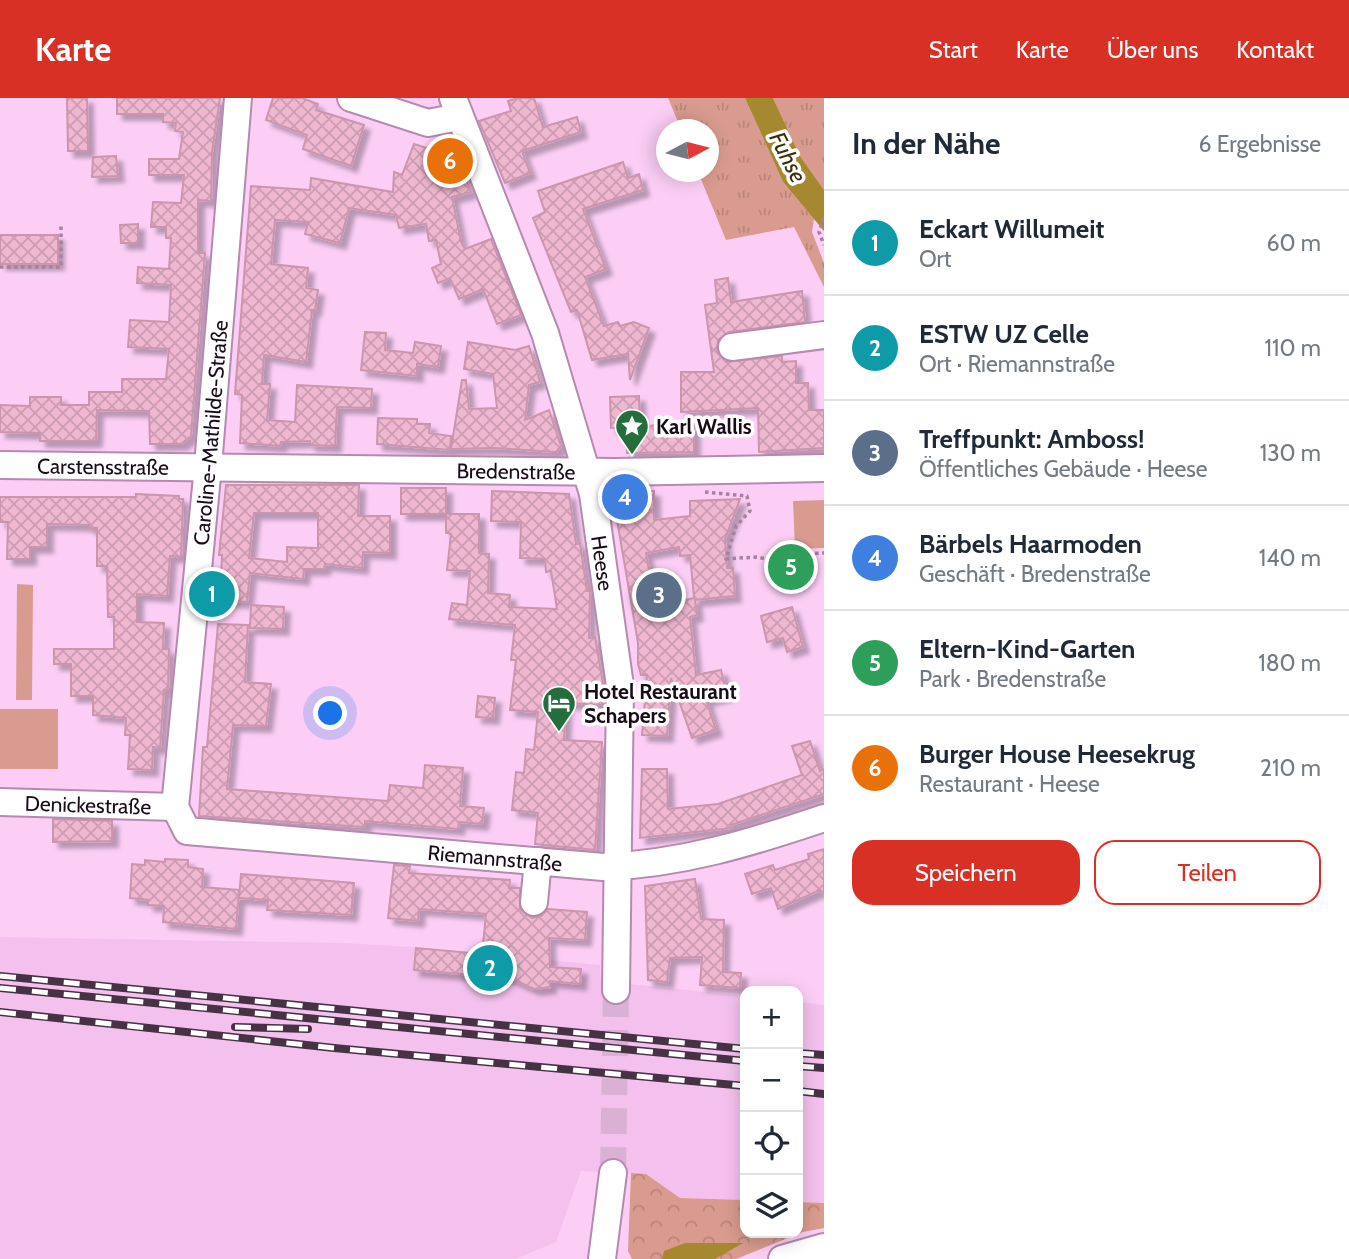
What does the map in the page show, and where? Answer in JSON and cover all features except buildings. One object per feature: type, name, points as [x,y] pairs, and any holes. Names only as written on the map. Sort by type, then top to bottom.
[{"type":"street","name":"Caroline-Mathilde-Straße","points":[[175,807],[208,466],[238,98]]},
{"type":"street","name":"Heese","points":[[351,98],[428,123],[456,108],[545,333],[587,471],[597,519],[620,687],[616,990]]},
{"type":"street","points":[[732,347],[824,335]]},
{"type":"street","name":"Carstensstraße","points":[[0,465],[208,466]]},
{"type":"street","name":"Bredenstraße","points":[[208,466],[587,471],[824,468]]},
{"type":"street","name":"Denickestraße","points":[[0,802],[175,807]]},
{"type":"street","name":"Riemannstraße","points":[[175,807],[187,831],[618,866],[733,849],[824,818]]},
{"type":"street","points":[[534,902],[538,861]]},
{"type":"street","points":[[602,1259],[614,1173]]},
{"type":"street","points":[[782,1259],[824,1247]]},
{"type":"path","points":[[824,218],[819,232],[824,245]]},
{"type":"path","points":[[0,267],[61,267],[61,225]]},
{"type":"path","points":[[704,481],[705,495],[747,496],[750,500],[750,510],[736,526],[726,559],[756,557],[773,560],[789,554],[824,553]]},
{"type":"shaded area","points":[[0,937],[344,943],[413,947],[600,965],[601,981],[740,995],[740,1200],[680,1198],[646,1174],[581,1171],[556,1242],[516,1259],[0,1259]]},
{"type":"shaded area","points":[[803,1003],[824,1005],[824,1203],[803,1202]]},
{"type":"green space","points":[[668,98],[745,98],[783,182],[814,219],[812,232],[824,263],[824,287],[794,227],[726,240],[702,182],[719,182],[719,119],[677,119]]},
{"type":"green space","points":[[773,98],[824,98],[824,190],[800,156]]},
{"type":"green space","points":[[824,500],[824,548],[795,549],[793,501]]},
{"type":"green space","points":[[17,584],[33,585],[32,700],[16,700]]},
{"type":"green space","points":[[0,709],[58,709],[58,769],[0,769]]},
{"type":"green space","points":[[631,1173],[646,1174],[680,1198],[740,1200],[740,1238],[788,1238],[736,1259],[632,1259],[628,1251]]},
{"type":"green space","points":[[803,1202],[824,1203],[824,1228],[803,1232]]},
{"type":"water","name":"Fuhse","points":[[745,98],[773,98],[800,156],[824,190],[824,231],[783,182]]},
{"type":"water","points":[[685,1243],[743,1243],[715,1259],[662,1259],[664,1251]]},
{"type":"tunnel","points":[[613,1173],[616,990]]},
{"type":"railway","points":[[0,976],[740,1049]]},
{"type":"railway","points":[[0,988],[740,1061]]},
{"type":"railway","points":[[0,1012],[334,1048],[740,1086]]},
{"type":"railway","points":[[235,1027],[308,1029]]},
{"type":"railway","points":[[803,1053],[824,1055]]},
{"type":"railway","points":[[803,1066],[824,1068]]},
{"type":"railway","points":[[803,1092],[824,1094]]},
{"type":"place","name":"Burger House Heesekrug","points":[[450,161]]},
{"type":"place","name":"Karl Wallis","points":[[632,456]]},
{"type":"place","name":"Bärbels Haarmoden","points":[[625,497]]},
{"type":"place","name":"Eltern-Kind-Garten","points":[[791,567]]},
{"type":"place","name":"Eckart Willumeit","points":[[212,594]]},
{"type":"place","name":"Treffpunkt: Amboss!","points":[[659,595]]},
{"type":"place","name":"Hotel Restaurant Schapers","points":[[559,733]]},
{"type":"place","name":"ESTW UZ Celle","points":[[490,968]]}]
